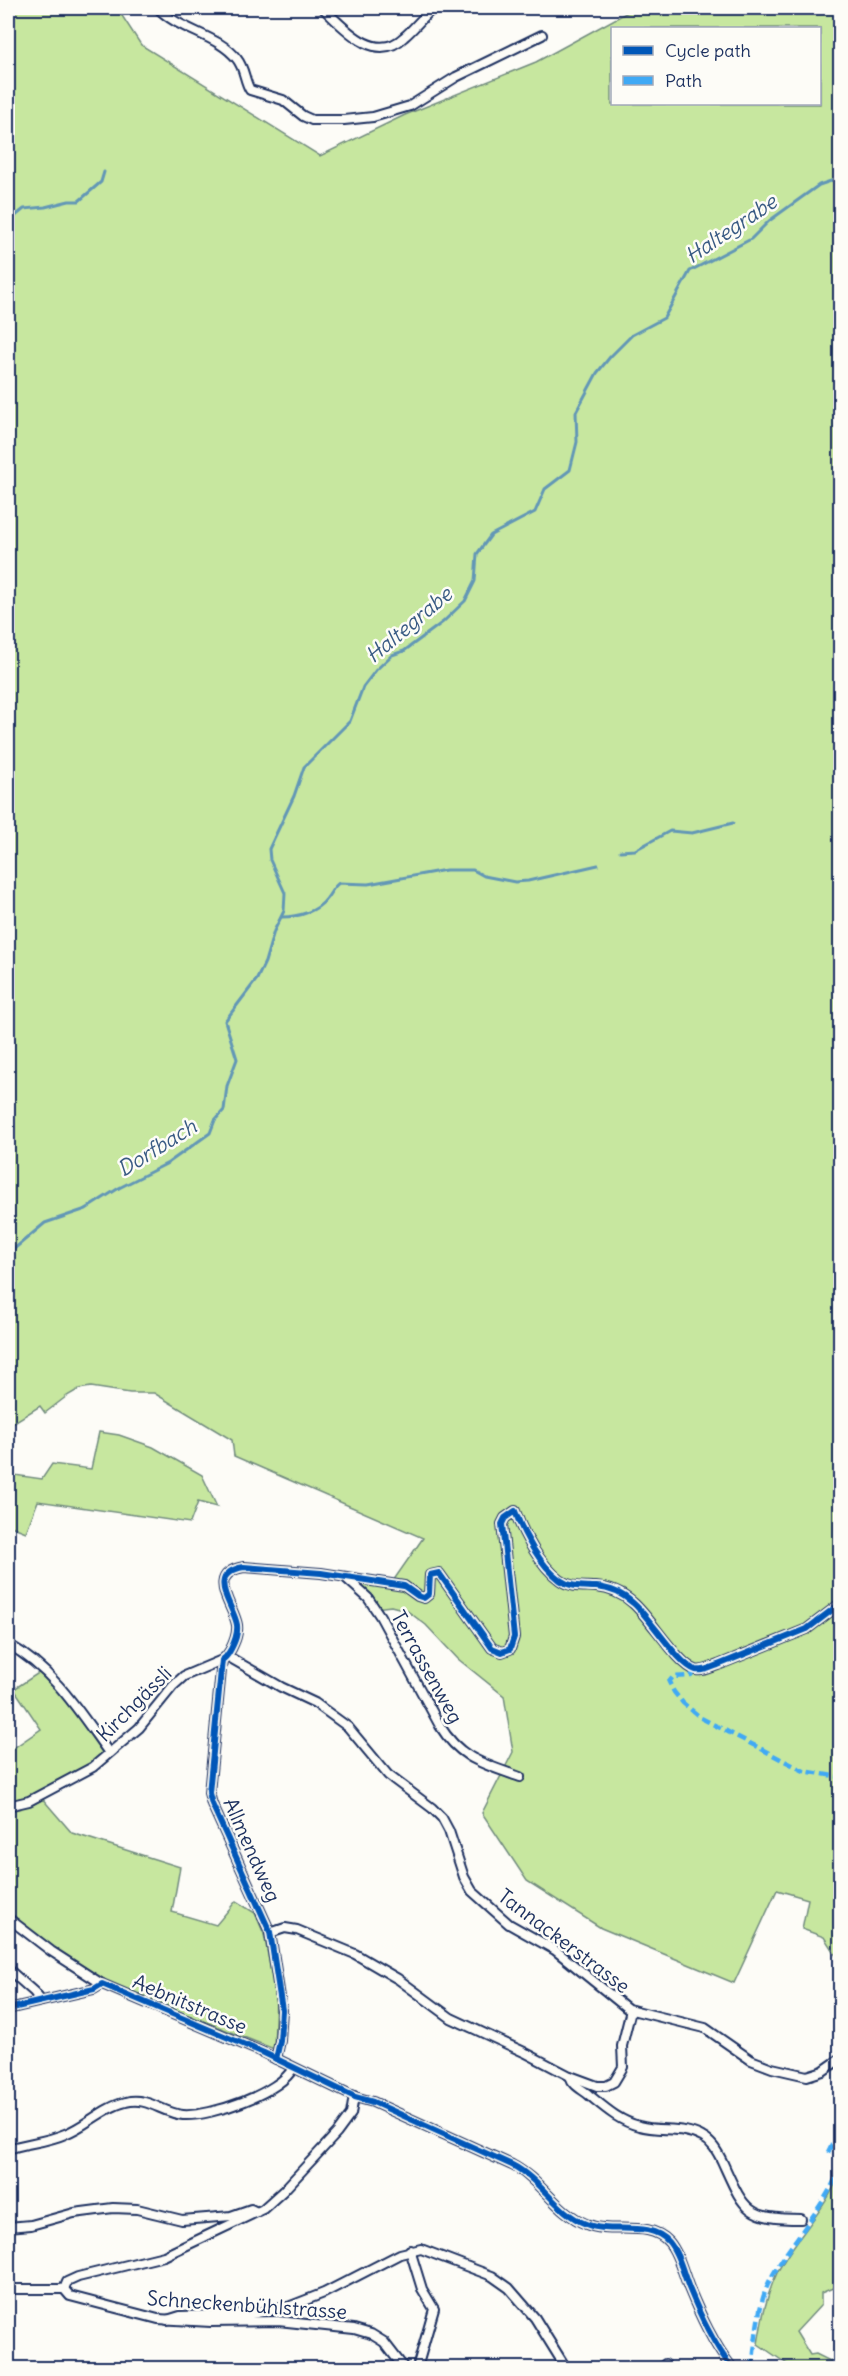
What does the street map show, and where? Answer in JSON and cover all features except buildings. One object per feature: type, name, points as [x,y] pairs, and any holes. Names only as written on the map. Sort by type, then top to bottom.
[{"type":"street","points":[[158,8],[171,20],[214,41],[233,55],[245,73],[250,90],[283,100],[308,118],[322,121],[373,117],[410,106],[456,77],[542,35]]},
{"type":"street","points":[[322,8],[355,38],[368,45],[386,47],[399,42],[434,8]]},
{"type":"street","points":[[346,1577],[407,1587],[424,1598],[429,1594],[430,1575],[434,1572],[439,1573],[492,1648],[500,1652],[510,1649],[514,1641],[514,1625],[503,1553],[502,1524],[505,1518],[515,1511],[525,1536],[559,1580],[572,1586],[606,1588],[623,1595],[648,1618],[681,1659],[696,1670],[718,1665],[807,1629],[840,1604]]},
{"type":"street","name":"Allmendweg","points":[[276,2059],[282,2010],[270,1933],[210,1798],[210,1778],[225,1658],[236,1637],[236,1623],[223,1588],[225,1579],[233,1570],[244,1568],[346,1577]]},
{"type":"street","name":"Terrassenweg","points":[[346,1577],[368,1598],[380,1616],[440,1726],[450,1740],[464,1754],[482,1764],[520,1776]]},
{"type":"street","points":[[8,1644],[29,1658],[55,1681],[79,1709],[109,1753]]},
{"type":"street","name":"Kirchgässli","points":[[8,1806],[29,1802],[88,1770],[139,1728],[184,1677],[225,1658]]},
{"type":"street","name":"Tannackerstrasse","points":[[225,1658],[315,1703],[348,1727],[388,1775],[442,1818],[450,1831],[464,1877],[472,1891],[509,1924],[555,1950],[631,2010]]},
{"type":"street","name":"Aebnitstrasse","points":[[8,1918],[51,1951],[102,1984],[518,2168],[573,2217],[586,2224],[601,2228],[650,2230],[660,2234],[669,2241],[675,2253],[707,2332],[732,2368]]},
{"type":"street","points":[[270,1933],[285,1928],[297,1930],[355,1954],[398,1978],[442,2014],[570,2076],[597,2086],[606,2086],[614,2082],[623,2067],[622,2046],[631,2010],[705,2028],[751,2060],[771,2068],[807,2076],[824,2071],[837,2062]]},
{"type":"street","points":[[8,1969],[41,2001]]},
{"type":"street","name":"Aebnitstrasse","points":[[8,2009],[94,1989],[102,1984]]},
{"type":"street","points":[[8,2149],[67,2134],[120,2103],[129,2101],[148,2102],[183,2115],[217,2112],[274,2087],[286,2078],[293,2068]]},
{"type":"street","points":[[570,2076],[575,2085],[623,2120],[645,2127],[689,2132],[706,2139],[717,2151],[738,2196],[751,2211],[771,2218],[801,2219]]},
{"type":"street","points":[[64,2289],[67,2282],[78,2277],[164,2256],[257,2212],[283,2191],[337,2133],[351,2114],[354,2096]]},
{"type":"street","points":[[8,2228],[31,2225],[74,2213],[113,2208],[137,2209],[182,2220],[231,2216],[251,2209],[257,2212]]},
{"type":"street","points":[[167,2320],[180,2316],[251,2314],[288,2307],[324,2293],[410,2250],[421,2249],[434,2252],[498,2279],[528,2308],[566,2368]]},
{"type":"street","points":[[410,2250],[422,2289],[434,2308],[417,2368]]},
{"type":"street","name":"Schneckenbühlstrasse","points":[[8,2289],[64,2289],[70,2296],[129,2313],[167,2320],[278,2321],[354,2328],[384,2342],[404,2368]]},
{"type":"green space","points":[[8,8],[117,8],[141,45],[320,156],[405,115],[536,62],[635,8],[840,8],[840,1962],[824,1937],[802,1929],[808,1899],[777,1890],[734,1983],[601,1928],[527,1881],[482,1813],[513,1752],[504,1696],[458,1659],[426,1625],[406,1610],[391,1606],[375,1608],[348,1580],[391,1584],[423,1538],[234,1456],[232,1440],[154,1393],[130,1393],[91,1387],[79,1389],[45,1413],[40,1406],[8,1426]]},
{"type":"green space","points":[[99,1432],[119,1435],[153,1447],[202,1475],[217,1507],[198,1502],[190,1523],[38,1501],[26,1532],[8,1525],[8,1474],[42,1479],[52,1464],[91,1469]]},
{"type":"green space","points":[[43,1670],[109,1753],[40,1796],[72,1833],[180,1867],[172,1912],[216,1925],[236,1901],[255,1913],[264,1934],[276,1997],[274,2049],[112,1985],[17,1925],[8,1915],[8,1752],[41,1729],[14,1689]]},
{"type":"green space","points":[[840,2172],[840,2285],[821,2293],[821,2305],[796,2332],[810,2355],[816,2354],[830,2361],[840,2356],[840,2368],[793,2368],[758,2344],[765,2308],[770,2290],[784,2260],[827,2199]]},
{"type":"waterway","points":[[8,222],[24,209],[79,201],[101,182],[104,172]]},
{"type":"waterway","name":"Haltegrabe","points":[[8,1254],[45,1223],[86,1209],[119,1188],[168,1163],[210,1133],[215,1120],[224,1110],[227,1086],[237,1059],[225,1021],[257,979],[265,962],[274,931],[284,911],[285,893],[270,860],[269,849],[294,796],[304,767],[350,721],[363,687],[376,670],[392,655],[404,651],[443,622],[465,601],[475,581],[477,554],[491,535],[535,512],[545,489],[570,470],[577,442],[576,412],[597,373],[610,357],[632,335],[664,318],[690,271],[751,239],[769,221],[819,185],[840,178]]},
{"type":"waterway","points":[[620,851],[635,850],[670,831],[692,833],[733,823]]},
{"type":"waterway","points":[[282,917],[301,915],[313,910],[323,903],[339,883],[368,884],[446,870],[473,870],[484,876],[515,882],[598,865]]},
{"type":"marked path","points":[[696,1670],[691,1676],[673,1677],[669,1682],[683,1703],[701,1718],[804,1771],[840,1777]]},
{"type":"marked path","points":[[828,2153],[832,2145],[838,2141],[840,2148]]},
{"type":"marked path","points":[[752,2368],[759,2313],[769,2282],[825,2198],[840,2169]]},
{"type":"cycle path","points":[[276,2059],[282,2010],[270,1932],[209,1793],[222,1660],[231,1649],[237,1631],[235,1617],[223,1583],[232,1571],[244,1567],[321,1573],[404,1586],[424,1598],[429,1594],[430,1575],[439,1573],[492,1648],[502,1652],[510,1649],[514,1637],[502,1524],[505,1518],[515,1511],[533,1549],[553,1574],[569,1584],[606,1589],[625,1597],[640,1610],[681,1659],[696,1670],[707,1669],[807,1629],[840,1604]]},
{"type":"cycle path","points":[[8,2009],[94,1989],[102,1984],[264,2053],[355,2097],[373,2102],[512,2165],[522,2171],[566,2212],[586,2224],[596,2227],[641,2229],[661,2235],[676,2252],[703,2319],[732,2368]]},
{"type":"water label","name":"Dorfbach","points":[[157,1148]]}]
